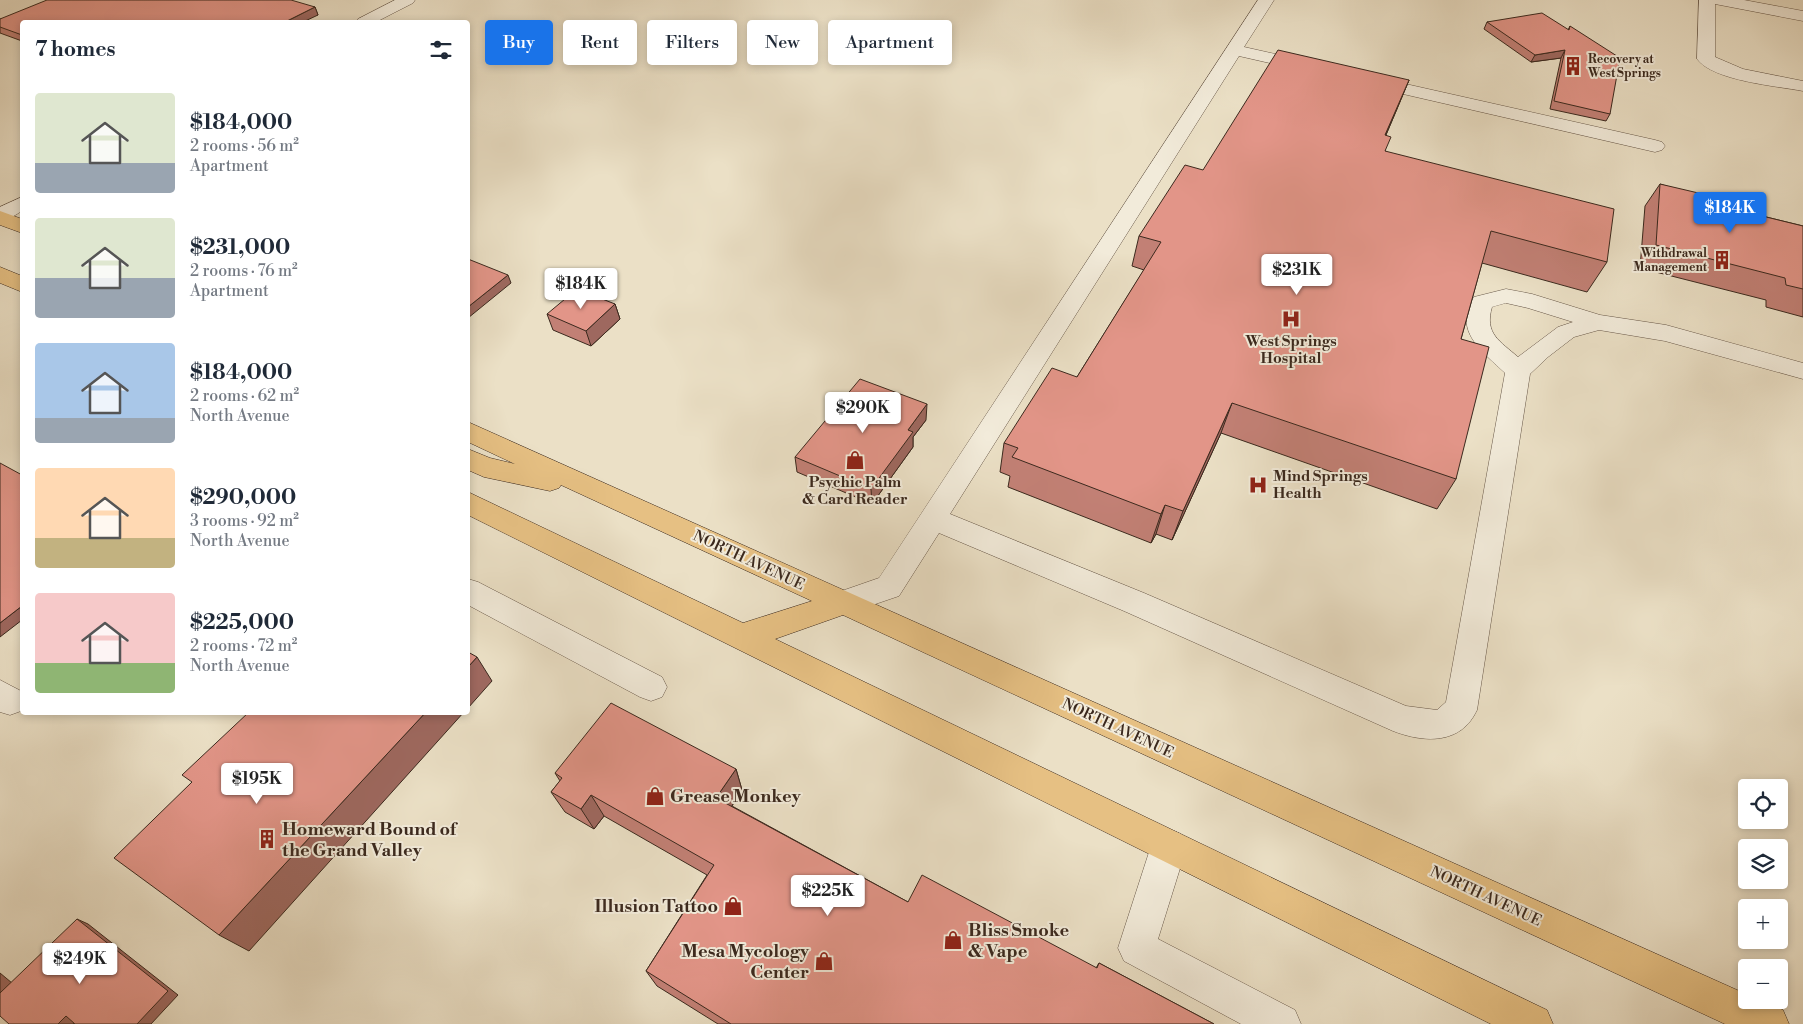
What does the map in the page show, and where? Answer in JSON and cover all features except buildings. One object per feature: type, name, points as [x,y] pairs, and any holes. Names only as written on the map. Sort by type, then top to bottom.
[{"type":"main road","points":[[0,216],[20,226]]},
{"type":"main road","points":[[0,274],[20,284]]},
{"type":"main road","name":"NORTH AVENUE","points":[[470,432],[1769,1024]]},
{"type":"main road","points":[[470,460],[484,467],[603,493]]},
{"type":"main road","points":[[470,504],[1533,1024]]},
{"type":"main road","points":[[742,637],[843,602]]},
{"type":"street","points":[[368,20],[407,0]]},
{"type":"street","points":[[843,602],[889,587],[1266,0]]},
{"type":"street","points":[[1707,0],[1706,60],[1712,65],[1725,70],[1803,86]]},
{"type":"street","points":[[1719,0],[1803,16]]},
{"type":"street","points":[[1234,50],[1327,71]]},
{"type":"street","points":[[1353,77],[1655,146]]},
{"type":"street","points":[[0,216],[20,204]]},
{"type":"street","points":[[1518,371],[1483,338],[1477,319],[1482,302],[1506,296],[1532,300],[1598,322],[1666,333],[1803,371]]},
{"type":"street","points":[[933,519],[1134,602],[1404,721],[1442,725],[1461,710],[1518,371],[1540,351],[1566,332],[1598,322]]},
{"type":"street","points":[[470,592],[652,687]]},
{"type":"street","points":[[1169,846],[1137,948],[1281,1024]]},
{"type":"place","name":"Recovery at West Springs","points":[[1573,66]]},
{"type":"place","name":"Withdrawal Management","points":[[1722,260]]},
{"type":"place","name":"West Springs Hospital","points":[[1291,319]]},
{"type":"place","name":"Psychic Palm & Card Reader","points":[[855,460]]},
{"type":"place","name":"Mind Springs Health","points":[[1258,485]]},
{"type":"place","name":"Grease Monkey","points":[[655,796]]},
{"type":"place","name":"Homeward Bound of the Grand Valley","points":[[267,839]]},
{"type":"place","name":"Illusion Tattoo","points":[[733,906]]},
{"type":"place","name":"Bliss Smoke & Vape","points":[[953,940]]},
{"type":"place","name":"Mesa Mycology Center","points":[[824,961]]}]
